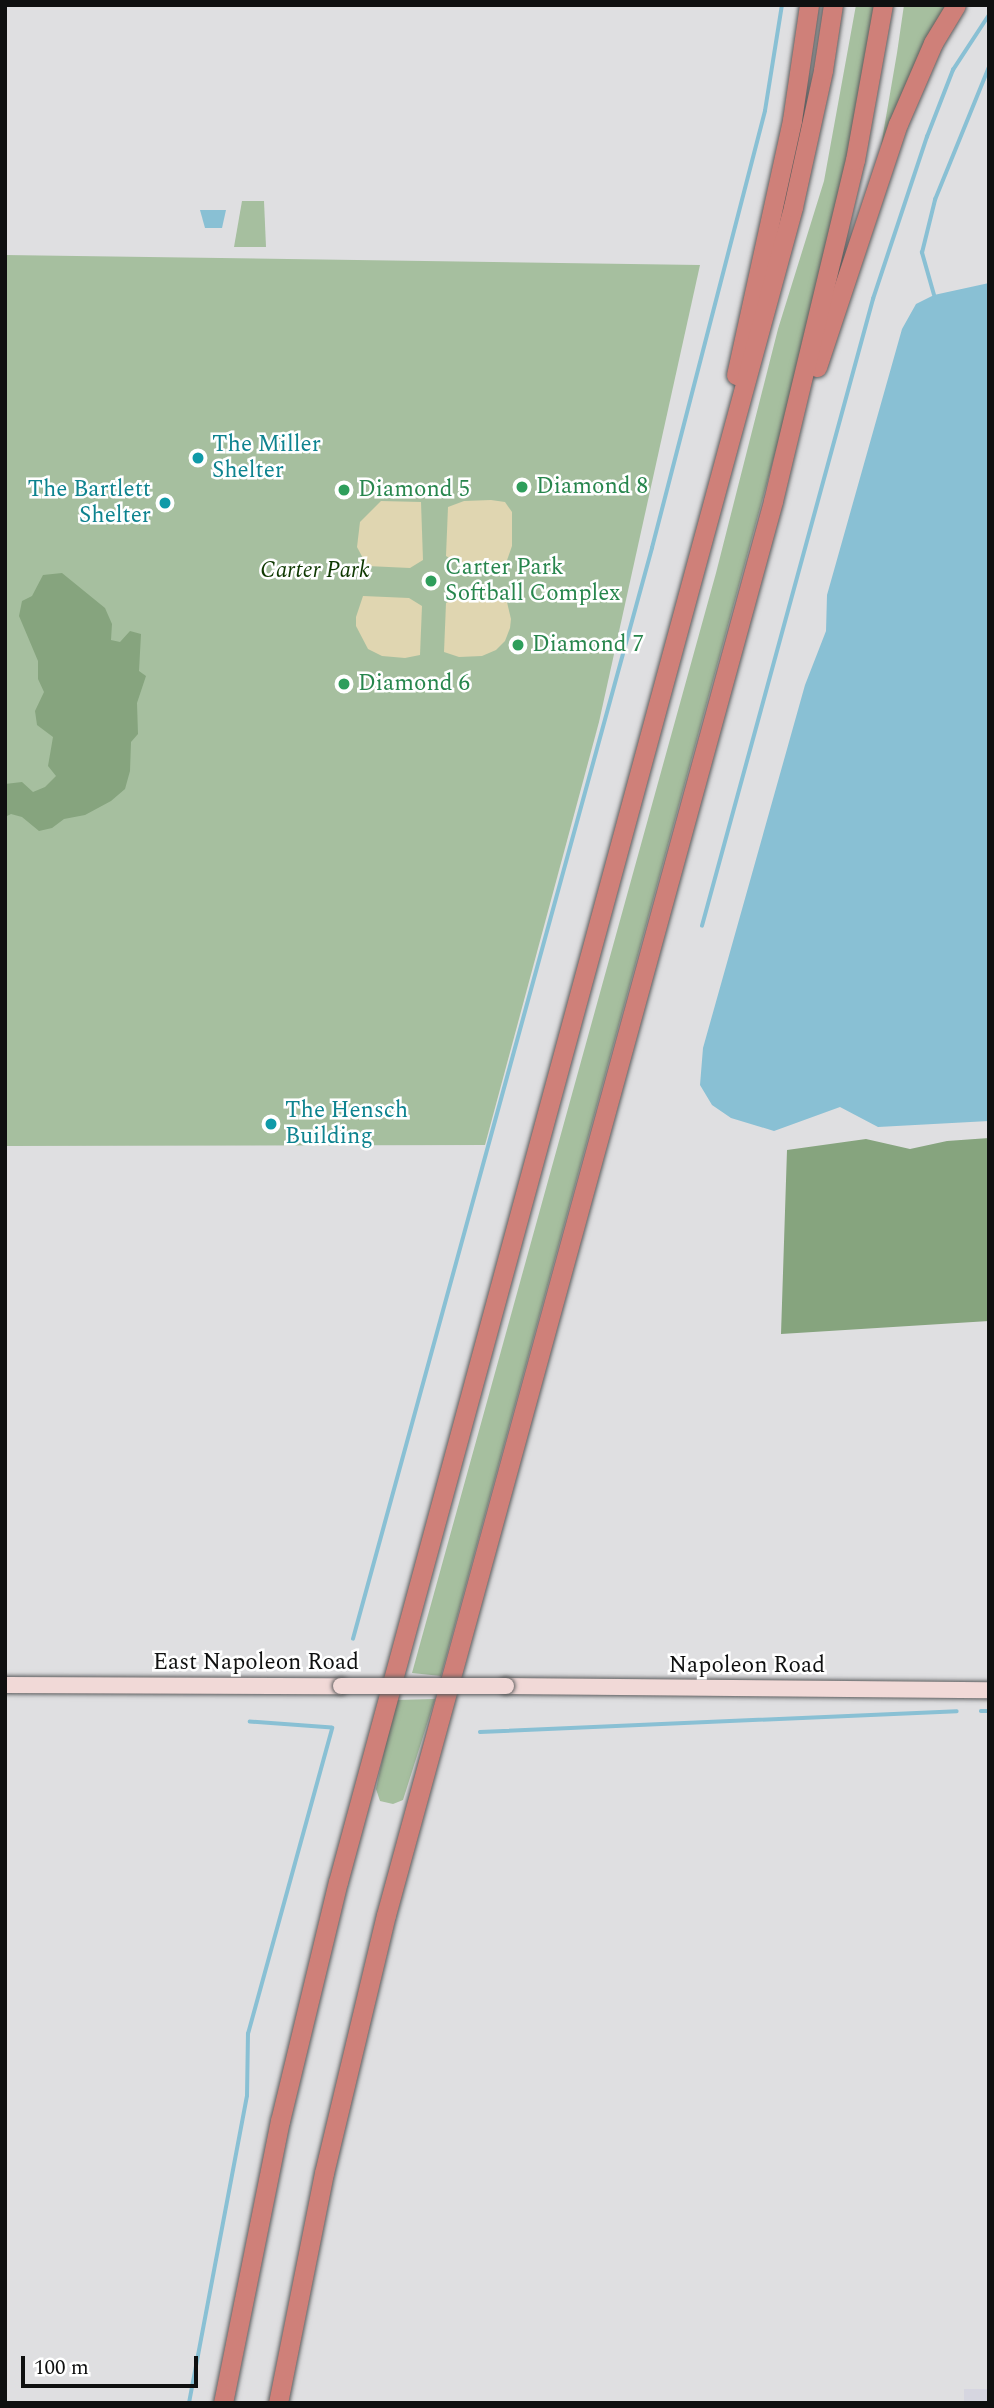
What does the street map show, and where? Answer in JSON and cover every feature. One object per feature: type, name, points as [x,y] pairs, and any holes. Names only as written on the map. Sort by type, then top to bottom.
[{"type":"highway","points":[[718,481],[739,352],[792,120],[809,5]]},
{"type":"highway","points":[[223,2403],[280,2121],[341,1869],[793,207],[823,70],[833,5]]},
{"type":"highway","points":[[278,2403],[327,2159],[386,1915],[774,501],[855,160],[883,5]]},
{"type":"highway","points":[[774,501],[898,124],[933,43],[956,5]]},
{"type":"street","name":"East Napoleon Road","points":[[5,1685],[506,1686]]},
{"type":"street","name":"Napoleon Road","points":[[506,1686],[989,1690]]},
{"type":"shaded area","points":[[964,2389],[989,2389],[989,2403],[964,2403]]},
{"type":"green space","points":[[856,5],[883,5],[849,183],[441,1676],[412,1673],[716,573],[778,329],[824,181]]},
{"type":"green space","points":[[904,5],[947,5],[881,146],[897,53]]},
{"type":"green space","points":[[242,201],[264,201],[266,247],[234,247]]},
{"type":"green space","name":"Carter Park","points":[[5,255],[700,265],[599,722],[485,1145],[5,1146]]},
{"type":"green space","points":[[62,573],[105,608],[112,624],[111,640],[120,642],[130,631],[141,634],[139,671],[146,676],[137,703],[138,734],[131,742],[130,771],[125,789],[111,801],[85,815],[64,819],[52,828],[39,831],[22,817],[11,814],[5,817],[5,784],[22,782],[33,792],[45,787],[56,776],[48,766],[53,737],[37,725],[35,711],[44,692],[38,679],[38,661],[19,616],[22,601],[32,596],[43,575]]},
{"type":"green space","points":[[989,1138],[989,1321],[781,1334],[787,1150],[866,1139],[910,1149],[947,1141]]},
{"type":"green space","points":[[435,1699],[403,1800],[393,1804],[380,1801],[376,1789],[395,1700]]},
{"type":"sand","points":[[381,501],[421,502],[423,560],[410,568],[367,566],[357,547],[360,522]]},
{"type":"sand","points":[[464,501],[505,502],[512,512],[512,546],[505,566],[459,564],[446,556],[448,507]]},
{"type":"sand","points":[[363,596],[409,598],[422,606],[420,655],[405,658],[382,656],[368,649],[356,626]]},
{"type":"sand","points":[[459,596],[506,598],[511,619],[510,628],[505,641],[496,650],[482,656],[459,657],[444,652],[446,603]]},
{"type":"water","points":[[200,210],[226,210],[222,228],[205,228]]},
{"type":"water","points":[[989,283],[989,1121],[878,1127],[840,1107],[774,1131],[731,1118],[712,1105],[700,1085],[703,1048],[805,685],[826,631],[827,595],[902,329],[916,304],[934,295]]},
{"type":"waterway","points":[[353,1639],[652,548],[765,111],[782,5]]},
{"type":"waterway","points":[[702,926],[873,299],[927,137],[953,70],[989,15]]},
{"type":"waterway","points":[[934,295],[922,253],[935,200],[989,67]]},
{"type":"waterway","points":[[480,1732],[957,1711]]},
{"type":"waterway","points":[[981,1711],[989,1711]]},
{"type":"waterway","points":[[189,2403],[247,2096],[248,2034],[332,1728],[250,1722]]},
{"type":"place","name":"The Miller Shelter","points":[[198,458]]},
{"type":"place","name":"Diamond 8","points":[[522,487]]},
{"type":"place","name":"Diamond 5","points":[[344,490]]},
{"type":"place","name":"The Bartlett Shelter","points":[[165,503]]},
{"type":"place","name":"Carter Park Softball Complex","points":[[431,581]]},
{"type":"place","name":"Diamond 7","points":[[518,645]]},
{"type":"place","name":"Diamond 6","points":[[344,684]]},
{"type":"place","name":"The Hensch Building","points":[[271,1124]]}]
